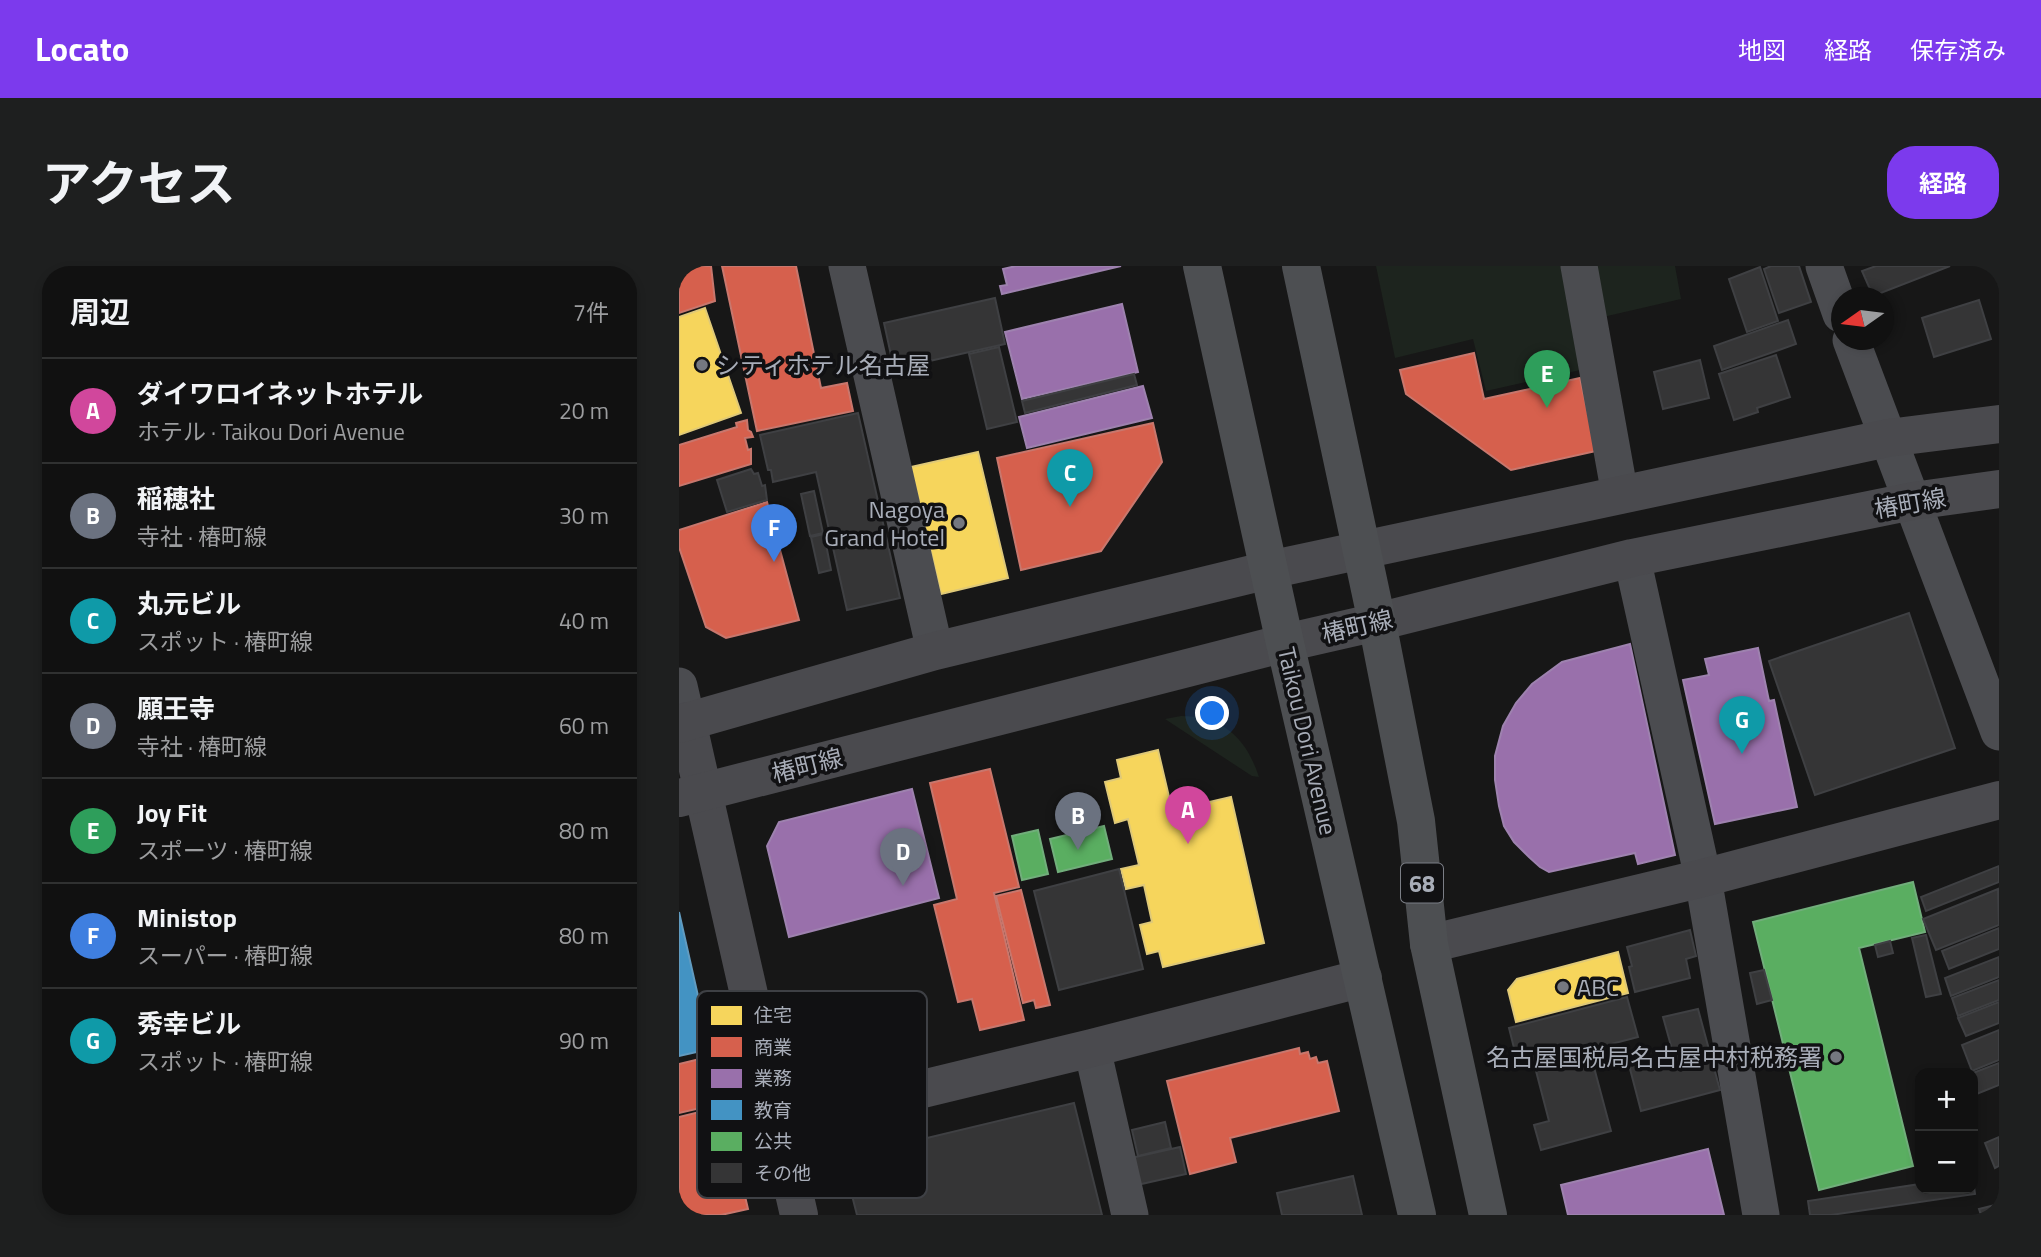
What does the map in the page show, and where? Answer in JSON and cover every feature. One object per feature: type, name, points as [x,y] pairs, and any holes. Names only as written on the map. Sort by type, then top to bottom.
[{"type":"main road","name":"Taikou Dori Avenue","points":[[1202,266],[1285,643],[1417,1215]]},
{"type":"main road","name":"68","points":[[1301,266],[1377,622],[1416,821],[1429,944],[1488,1215]]},
{"type":"street","points":[[847,266],[935,651]]},
{"type":"street","points":[[1579,266],[1620,495]]},
{"type":"street","points":[[1824,266],[1832,287]]},
{"type":"street","points":[[1855,350],[1999,732]]},
{"type":"street","points":[[743,991],[691,795],[682,711],[1269,570],[1888,438],[1999,424]]},
{"type":"street","name":"椿町線","points":[[691,795],[1285,643],[1632,558],[1913,501],[1999,489]]},
{"type":"street","points":[[1632,558],[1703,878],[1761,1215]]},
{"type":"street","points":[[1429,944],[1703,878],[1999,800]]},
{"type":"street","points":[[927,1088],[1363,978]]},
{"type":"street","points":[[1091,1048],[1130,1215]]},
{"type":"shaded area","points":[[1376,266],[1563,266],[1585,369],[1486,391],[1473,339],[1395,358]]},
{"type":"shaded area","points":[[1595,266],[1675,266],[1681,299],[1603,317]]},
{"type":"shaded area","points":[[1181,716],[1209,720],[1231,732],[1247,751],[1259,777],[1252,776],[1165,719]]},
{"type":"building: 住宅","name":"シティホテル名古屋","points":[[705,308],[741,413],[679,435],[679,317]]},
{"type":"building: 住宅","name":"Nagoya Grand Hotel","points":[[978,452],[1008,578],[941,594],[911,467]]},
{"type":"building: 住宅","points":[[1158,750],[1169,797],[1184,793],[1188,807],[1231,797],[1264,943],[1163,967],[1159,951],[1147,954],[1140,925],[1152,922],[1144,885],[1126,889],[1121,869],[1139,865],[1128,819],[1115,823],[1105,782],[1121,778],[1117,760]]},
{"type":"building: 住宅","points":[[1618,952],[1628,993],[1516,1022],[1508,990],[1517,979]]},
{"type":"building: 商業","points":[[679,266],[711,266],[715,301],[679,313]]},
{"type":"building: 商業","points":[[722,266],[796,266],[821,388],[847,383],[853,411],[757,431]]},
{"type":"building: 商業","points":[[1474,353],[1484,399],[1580,378],[1596,451],[1511,470],[1406,394],[1400,370]]},
{"type":"building: 商業","points":[[747,420],[748,430],[753,437],[745,438],[748,450],[751,449],[751,464],[679,486],[679,445],[737,427],[736,423]]},
{"type":"building: 商業","points":[[1153,423],[1162,462],[1101,551],[1021,570],[997,458]]},
{"type":"building: 商業","points":[[767,502],[799,620],[726,638],[706,627],[679,547],[679,530]]},
{"type":"building: 商業","points":[[990,769],[1019,887],[994,893],[1024,1020],[980,1030],[972,999],[958,1002],[934,905],[957,899],[930,783]]},
{"type":"building: 商業","points":[[1021,890],[1050,1005],[1036,1008],[1034,1000],[1023,1003],[996,896]]},
{"type":"building: 商業","points":[[1299,1048],[1300,1054],[1308,1052],[1310,1059],[1316,1057],[1318,1063],[1327,1061],[1339,1111],[1230,1138],[1236,1162],[1190,1174],[1167,1081]]},
{"type":"building: 商業","points":[[697,1060],[697,1109],[679,1113],[679,1064]]},
{"type":"building: 商業","points":[[697,1113],[697,1198],[745,1198],[748,1209],[721,1215],[679,1215],[679,1117]]},
{"type":"building: 業務","points":[[1016,266],[1121,266],[1002,294],[1000,286],[1007,285],[1003,269]]},
{"type":"building: 業務","points":[[1122,304],[1138,372],[1022,399],[1005,332]]},
{"type":"building: 業務","points":[[1143,386],[1152,418],[1027,448],[1019,417]]},
{"type":"building: 業務","points":[[1630,644],[1675,855],[1638,864],[1635,853],[1549,872],[1514,842],[1504,826],[1495,780],[1495,756],[1503,726],[1516,703],[1532,684],[1562,662]]},
{"type":"building: 業務","points":[[1758,648],[1769,701],[1774,700],[1797,807],[1715,824],[1683,680],[1709,675],[1705,659]]},
{"type":"building: 業務","points":[[912,789],[939,898],[789,937],[767,846],[779,822]]},
{"type":"building: 業務","points":[[1708,1149],[1724,1215],[1568,1215],[1561,1185]]},
{"type":"building: 教育","points":[[679,912],[697,992],[697,1052],[679,1056]]},
{"type":"building: 公共","points":[[1104,826],[1112,859],[1058,872],[1050,839]]},
{"type":"building: 公共","points":[[1038,830],[1048,874],[1022,880],[1012,836]]},
{"type":"building: 公共","name":"名古屋国税局名古屋中村税務署","points":[[1913,882],[1925,932],[1859,948],[1913,1166],[1819,1190],[1753,922]]},
{"type":"building: その他","points":[[1771,266],[1799,266],[1811,302],[1779,313],[1764,269]]},
{"type":"building: その他","points":[[1876,266],[1950,266],[1894,288],[1869,287],[1862,271]]},
{"type":"building: その他","points":[[1760,267],[1778,321],[1747,332],[1729,279]]},
{"type":"building: その他","points":[[995,298],[1005,344],[894,369],[884,323]]},
{"type":"building: その他","points":[[1979,300],[1991,339],[1934,357],[1922,318]]},
{"type":"building: その他","points":[[1788,320],[1796,344],[1722,370],[1714,346]]},
{"type":"building: その他","points":[[999,347],[1017,422],[987,429],[969,354]]},
{"type":"building: その他","points":[[1776,355],[1790,397],[1757,408],[1758,412],[1734,420],[1719,374]]},
{"type":"building: その他","points":[[1700,360],[1709,398],[1663,409],[1654,372]]},
{"type":"building: その他","points":[[1134,374],[1137,385],[1025,413],[1022,401]]},
{"type":"building: その他","points":[[858,413],[900,598],[847,610],[816,472],[773,482],[760,435]]},
{"type":"building: その他","points":[[751,469],[754,474],[758,473],[762,486],[765,485],[767,500],[727,512],[717,480]]},
{"type":"building: その他","points":[[814,491],[823,533],[810,536],[801,494]]},
{"type":"building: その他","points":[[824,534],[831,570],[819,573],[811,537]]},
{"type":"building: その他","points":[[1909,613],[1955,748],[1815,795],[1769,661]]},
{"type":"building: その他","points":[[1999,866],[1999,882],[1926,911],[1921,897]]},
{"type":"building: その他","points":[[1119,869],[1143,969],[1059,990],[1034,891]]},
{"type":"building: その他","points":[[1998,889],[1999,925],[1936,950],[1923,919]]},
{"type":"building: その他","points":[[1999,928],[1999,949],[1949,969],[1942,951]]},
{"type":"building: その他","points":[[1690,930],[1696,956],[1686,959],[1690,978],[1635,992],[1627,947]]},
{"type":"building: その他","points":[[1926,935],[1941,994],[1926,997],[1912,938]]},
{"type":"building: その他","points":[[1890,941],[1893,953],[1878,957],[1875,945]]},
{"type":"building: その他","points":[[1999,957],[1999,977],[1951,996],[1945,978]]},
{"type":"building: その他","points":[[1764,970],[1772,1000],[1757,1004],[1750,973]]},
{"type":"building: その他","points":[[1999,980],[1999,1000],[1958,1016],[1952,998]]},
{"type":"building: その他","points":[[1627,997],[1638,1037],[1519,1068],[1509,1028]]},
{"type":"building: その他","points":[[1999,1002],[1999,1023],[1966,1036],[1958,1018]]},
{"type":"building: その他","points":[[1698,1009],[1720,1090],[1641,1111],[1629,1065],[1673,1053],[1663,1017]]},
{"type":"building: その他","points":[[1999,1030],[1999,1060],[1978,1069],[1971,1068],[1962,1045]]},
{"type":"building: その他","points":[[1591,1056],[1611,1131],[1541,1150],[1534,1125],[1549,1121],[1536,1071]]},
{"type":"building: その他","points":[[1999,1063],[1999,1085],[1978,1093],[1978,1071]]},
{"type":"building: その他","points":[[1074,1103],[1102,1215],[857,1215],[853,1198],[927,1198],[927,1138]]},
{"type":"building: その他","points":[[1165,1122],[1171,1148],[1138,1156],[1132,1130]]},
{"type":"building: その他","points":[[1999,1137],[1999,1166],[1995,1168],[1985,1143]]},
{"type":"building: その他","points":[[1180,1147],[1186,1174],[1137,1185],[1131,1158]]},
{"type":"building: その他","points":[[1353,1176],[1362,1215],[1282,1215],[1277,1193]]},
{"type":"building: その他","points":[[1915,1185],[1915,1194],[1975,1194],[1831,1215],[1810,1215],[1808,1201]]},
{"type":"building: その他","points":[[1999,1204],[1999,1215],[1981,1215],[1979,1209]]},
{"type":"place","name":"シティホテル名古屋","points":[[702,365]]},
{"type":"place","name":"Joy Fit","points":[[1547,408]]},
{"type":"place","name":"丸元ビル","points":[[1070,507]]},
{"type":"place","name":"Nagoya Grand Hotel","points":[[959,523]]},
{"type":"place","name":"Ministop","points":[[774,562]]},
{"type":"place","name":"秀幸ビル","points":[[1742,754]]},
{"type":"place","name":"ダイワロイネットホテル","points":[[1188,844]]},
{"type":"place","name":"稲穂社","points":[[1078,850]]},
{"type":"place","name":"願王寺","points":[[903,886]]},
{"type":"place","name":"ABC","points":[[1563,987]]},
{"type":"place","name":"名古屋国税局名古屋中村税務署","points":[[1836,1057]]}]
